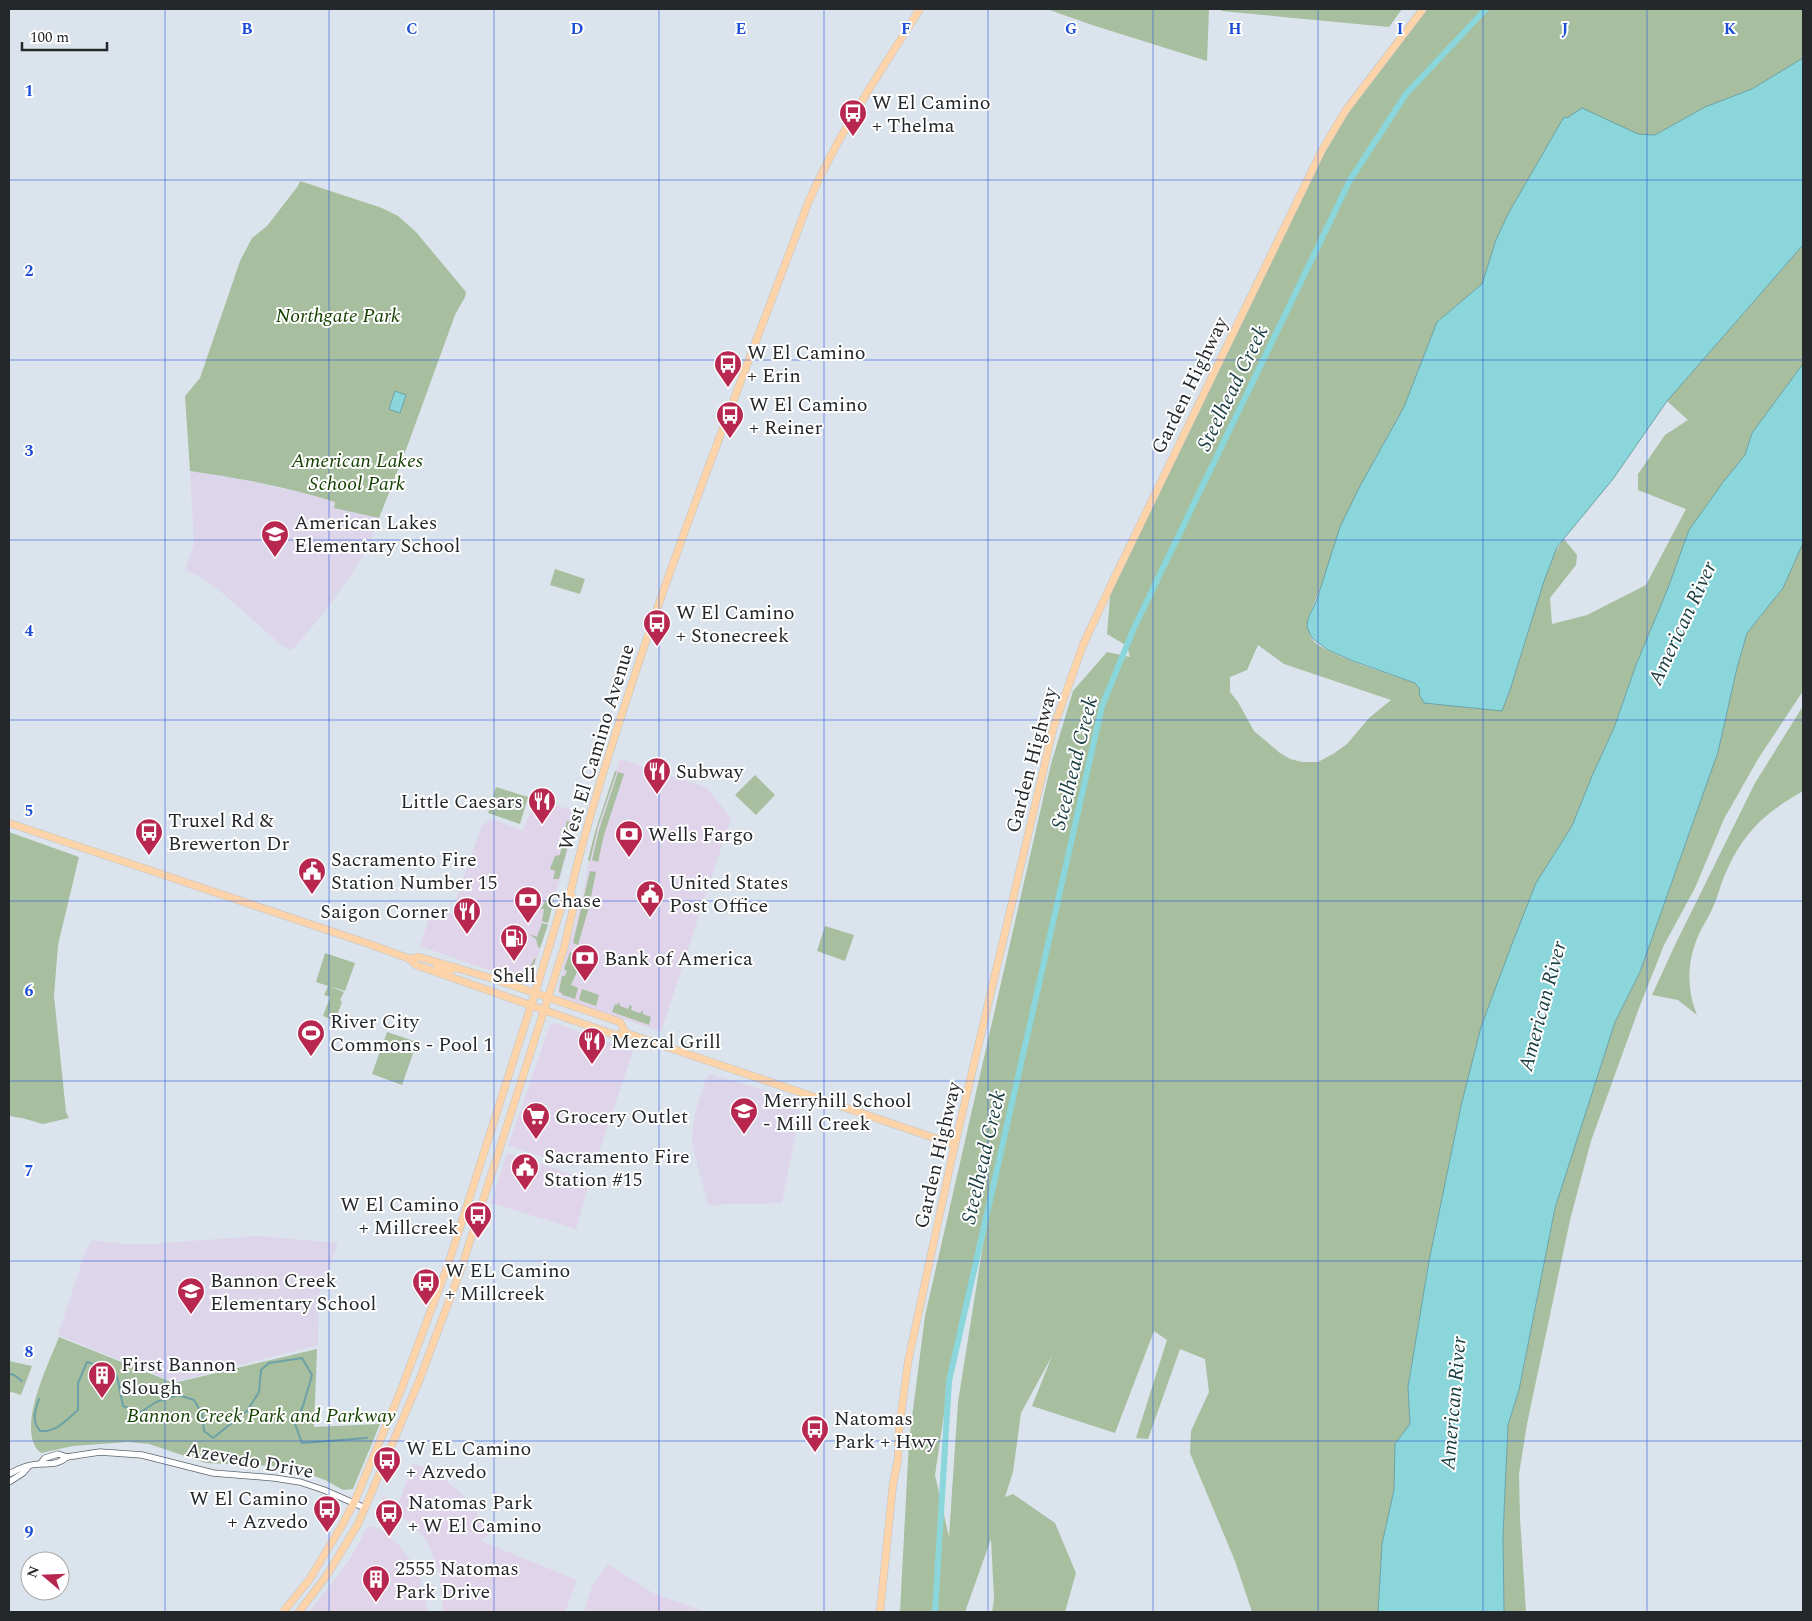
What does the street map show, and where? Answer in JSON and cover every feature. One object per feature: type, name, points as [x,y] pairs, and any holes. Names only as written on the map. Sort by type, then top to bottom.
[{"type":"main road","name":"West El Camino Avenue","points":[[283,1612],[309,1580],[334,1541],[354,1503],[401,1390],[448,1265],[564,898],[570,894],[584,835],[670,570],[808,203],[840,137],[920,9]]},
{"type":"main road","name":"Garden Highway","points":[[879,1612],[908,1362],[955,1145],[1043,767],[1062,702],[1083,645],[1183,434],[1322,150],[1346,110],[1422,9]]},
{"type":"main road","points":[[9,823],[410,959],[416,965],[615,1035],[626,1033],[955,1145]]},
{"type":"main road","name":"West El Camino Avenue","points":[[299,1612],[331,1569],[365,1508],[420,1379],[444,1316],[564,948],[575,901],[570,894]]},
{"type":"main road","points":[[410,959],[419,956],[620,1022],[626,1033]]},
{"type":"main road","points":[[416,965],[424,964],[449,971],[455,967]]},
{"type":"street","name":"Azevedo Drive","points":[[9,1474],[20,1468],[41,1463],[45,1458],[58,1454],[67,1456],[100,1452],[142,1455],[213,1472],[300,1482],[365,1508]]},
{"type":"street","name":"Azevedo Drive","points":[[9,1482],[23,1473],[28,1467]]},
{"type":"shaded area","name":"American Lakes Elementary School","points":[[190,471],[225,476],[309,494],[335,502],[334,508],[379,518],[369,546],[349,578],[328,608],[295,647],[290,650],[281,645],[219,590],[204,579],[185,570],[194,543]]},
{"type":"shaded area","points":[[620,759],[706,787],[731,818],[661,1032],[563,998],[557,991],[583,893],[590,853]]},
{"type":"shaded area","points":[[535,799],[579,812],[531,980],[523,982],[420,946],[432,908],[451,914],[482,825],[492,819],[523,831]]},
{"type":"shaded area","points":[[555,1023],[633,1051],[597,1158],[573,1166],[508,1146],[550,1025]]},
{"type":"shaded area","name":"Merryhill School - Mill Creek","points":[[711,1074],[802,1102],[782,1203],[708,1205],[692,1143],[696,1110],[705,1082]]},
{"type":"shaded area","points":[[507,1153],[590,1180],[576,1229],[491,1203]]},
{"type":"shaded area","name":"Bannon Creek Elementary School","points":[[261,1236],[338,1243],[319,1295],[318,1345],[174,1382],[58,1335],[87,1247],[93,1240],[121,1244],[149,1244]]},
{"type":"shaded area","points":[[413,1464],[435,1471],[471,1502],[489,1535],[481,1541],[577,1580],[565,1612],[443,1612],[439,1572],[424,1537],[413,1525],[381,1501],[382,1496],[399,1502]]},
{"type":"shaded area","points":[[371,1526],[381,1530],[397,1543],[409,1558],[420,1578],[428,1612],[309,1612],[349,1561],[367,1528]]},
{"type":"shaded area","points":[[608,1564],[653,1593],[705,1612],[584,1612],[592,1587]]},
{"type":"green space","points":[[1047,9],[1209,9],[1207,61],[1092,25]]},
{"type":"green space","points":[[1221,9],[1402,9],[1389,27],[1221,11]]},
{"type":"green space","points":[[1425,9],[1803,9],[1803,58],[1752,89],[1705,107],[1655,135],[1638,134],[1564,118],[1508,214],[1496,240],[1482,284],[1437,322],[1404,407],[1359,488],[1308,619],[1311,638],[1329,651],[1359,664],[1415,683],[1420,689],[1502,710],[1546,574],[1555,552],[1564,539],[1577,555],[1576,565],[1550,598],[1552,624],[1587,615],[1646,585],[1686,509],[1638,490],[1638,474],[1665,435],[1688,420],[1667,401],[1803,245],[1803,364],[1752,433],[1745,455],[1689,530],[1668,588],[1636,665],[1614,728],[1572,826],[1536,883],[1481,1027],[1461,1106],[1429,1261],[1408,1387],[1410,1424],[1395,1444],[1394,1490],[1382,1544],[1378,1612],[1252,1612],[1235,1561],[1190,1453],[1191,1431],[1209,1392],[1205,1359],[1180,1349],[1148,1439],[1136,1438],[1167,1340],[1154,1331],[1115,1433],[1032,1406],[1052,1356],[1021,1413],[1013,1472],[1005,1497],[1013,1494],[1055,1523],[1076,1573],[1065,1612],[992,1612],[994,1599],[991,1539],[965,1612],[900,1612],[909,1441],[925,1316],[1051,764],[1073,691],[1107,652],[1130,657],[1127,646],[1107,634],[1111,585],[1304,185],[1356,96]],"holes":[[[1258,645],[1284,664],[1391,700],[1369,718],[1347,744],[1333,754],[1318,762],[1302,762],[1290,759],[1254,731],[1238,702],[1230,692],[1230,677],[1247,670]],[[995,1169],[958,1402],[949,1537],[935,1475],[949,1381]]]},
{"type":"green space","name":"Northgate Park","points":[[300,181],[382,208],[398,216],[416,232],[466,292],[455,315],[379,518],[334,508],[335,502],[281,487],[190,471],[185,396],[200,378],[240,261],[252,238],[267,226]]},
{"type":"green space","points":[[1803,543],[1803,691],[1758,759],[1724,819],[1695,888],[1664,945],[1591,1141],[1570,1220],[1527,1424],[1519,1474],[1526,1612],[1504,1612],[1503,1536],[1508,1425],[1519,1390],[1555,1208],[1615,1022],[1640,972],[1718,752],[1747,633],[1783,588]]},
{"type":"green space","points":[[555,569],[585,579],[580,594],[550,585]]},
{"type":"green space","points":[[1803,706],[1803,791],[1775,809],[1754,828],[1744,839],[1729,866],[1692,954],[1689,974],[1691,995],[1697,1015],[1678,1000],[1652,995],[1755,783]]},
{"type":"green space","points":[[615,771],[617,771],[598,827],[590,861],[588,860],[595,832]]},
{"type":"green space","points":[[618,772],[624,774],[604,835],[598,862],[592,860],[599,830]]},
{"type":"green space","points":[[755,775],[775,795],[756,815],[735,795]]},
{"type":"green space","points":[[496,787],[528,797],[520,824],[488,813]]},
{"type":"green space","points":[[567,821],[574,823],[559,879],[553,879],[555,871],[550,869],[555,856],[560,855],[564,831],[561,829],[565,829]]},
{"type":"green space","points":[[9,832],[79,857],[58,945],[54,996],[66,1112],[69,1118],[43,1124],[9,1116]]},
{"type":"green space","points":[[590,871],[596,872],[589,907],[578,945],[573,943]]},
{"type":"green space","points":[[547,898],[554,900],[548,923],[542,921],[544,909],[541,909]]},
{"type":"green space","points":[[542,923],[548,925],[540,948],[536,939],[529,934],[537,937]]},
{"type":"green space","points":[[825,926],[854,935],[845,961],[817,951]]},
{"type":"green space","points":[[570,952],[575,955],[578,970],[571,985],[578,988],[575,999],[563,995],[559,991],[562,976],[565,976],[567,971],[564,969]]},
{"type":"green space","points":[[325,953],[355,963],[345,991],[316,982]]},
{"type":"green space","points":[[536,958],[529,979],[522,980],[502,973],[504,970],[523,974],[529,969]]},
{"type":"green space","points":[[328,986],[344,992],[335,1021],[323,1016],[330,997],[324,995]]},
{"type":"green space","points":[[582,989],[599,995],[596,1006],[579,1000]]},
{"type":"green space","points":[[619,1002],[620,1006],[628,1009],[630,1005],[632,1006],[631,1010],[640,1013],[643,1010],[643,1014],[651,1017],[649,1025],[612,1012],[615,1004],[617,1005]]},
{"type":"green space","points":[[387,1032],[417,1042],[402,1085],[372,1074]]},
{"type":"green space","name":"Bannon Creek Park and Parkway","points":[[59,1337],[174,1383],[317,1349],[314,1427],[380,1424],[353,1489],[343,1490],[325,1480],[306,1473],[272,1466],[206,1463],[149,1444],[128,1442],[73,1446],[41,1453],[34,1443],[31,1430],[32,1414],[36,1397]]},
{"type":"green space","points":[[9,1361],[32,1366],[21,1395],[9,1393]]},
{"type":"water","points":[[1803,58],[1803,245],[1667,401],[1613,479],[1557,547],[1544,581],[1502,711],[1424,703],[1419,694],[1420,689],[1415,683],[1353,661],[1328,650],[1312,638],[1307,627],[1308,619],[1317,599],[1340,527],[1359,488],[1404,407],[1437,322],[1482,284],[1496,240],[1508,214],[1564,117],[1567,118],[1582,108],[1638,134],[1655,135],[1705,107],[1752,89]]},
{"type":"water","name":"American River","points":[[1803,364],[1803,543],[1783,588],[1747,633],[1718,752],[1640,972],[1615,1022],[1555,1208],[1519,1390],[1508,1425],[1503,1536],[1504,1612],[1378,1612],[1382,1544],[1394,1490],[1395,1444],[1410,1424],[1408,1387],[1429,1261],[1461,1106],[1481,1027],[1536,883],[1572,826],[1614,728],[1636,665],[1668,588],[1689,530],[1745,455],[1752,433]]},
{"type":"water","points":[[395,391],[406,395],[400,413],[389,409]]},
{"type":"waterway","name":"Steelhead Creek","points":[[935,1612],[949,1381],[1102,706],[1134,628],[1350,180],[1406,94],[1486,9]]},
{"type":"waterway","points":[[39,1399],[35,1411],[35,1423],[40,1431],[51,1430],[65,1422],[78,1410],[78,1383],[87,1362],[107,1369],[117,1376],[123,1406],[141,1412],[156,1402],[178,1395],[194,1400],[202,1414],[204,1431],[213,1438],[247,1411],[259,1392],[261,1370],[269,1363],[302,1358],[312,1375],[303,1406],[295,1424],[302,1443],[367,1438]]},
{"type":"waterway","points":[[9,1374],[22,1381]]},
{"type":"place","name":"W El Camino + Thelma","points":[[853,137]]},
{"type":"place","name":"W El Camino + Erin","points":[[728,388]]},
{"type":"place","name":"W El Camino + Reiner","points":[[730,439]]},
{"type":"place","name":"American Lakes Elementary School","points":[[275,558]]},
{"type":"place","name":"W El Camino + Stonecreek","points":[[657,647]]},
{"type":"place","name":"Subway","points":[[657,795]]},
{"type":"place","name":"Little Caesars","points":[[542,825]]},
{"type":"place","name":"Truxel Rd & Brewerton Dr","points":[[149,856]]},
{"type":"place","name":"Wells Fargo","points":[[629,858]]},
{"type":"place","name":"Sacramento Fire Station Number 15","points":[[312,895]]},
{"type":"place","name":"United States Post Office","points":[[650,918]]},
{"type":"place","name":"Chase","points":[[528,924]]},
{"type":"place","name":"Saigon Corner","points":[[467,935]]},
{"type":"place","name":"Shell","points":[[514,962]]},
{"type":"place","name":"Bank of America","points":[[585,982]]},
{"type":"place","name":"River City Commons - Pool 1","points":[[311,1057]]},
{"type":"place","name":"Mezcal Grill","points":[[592,1065]]},
{"type":"place","name":"Merryhill School - Mill Creek","points":[[744,1135]]},
{"type":"place","name":"Grocery Outlet","points":[[536,1140]]},
{"type":"place","name":"Sacramento Fire Station #15","points":[[525,1191]]},
{"type":"place","name":"W El Camino + Millcreek","points":[[478,1239]]},
{"type":"place","name":"W EL Camino + Millcreek","points":[[426,1306]]},
{"type":"place","name":"Bannon Creek Elementary School","points":[[191,1315]]},
{"type":"place","name":"First Bannon Slough","points":[[102,1399]]},
{"type":"place","name":"Natomas Park + Hwy","points":[[815,1453]]},
{"type":"place","name":"W EL Camino + Azvedo","points":[[387,1484]]},
{"type":"place","name":"W El Camino + Azvedo","points":[[327,1533]]},
{"type":"place","name":"Natomas Park + W El Camino","points":[[389,1537]]},
{"type":"place","name":"2555 Natomas Park Drive","points":[[376,1603]]},
{"type":"park label","name":"American Lakes School Park","points":[[357,472]]}]
